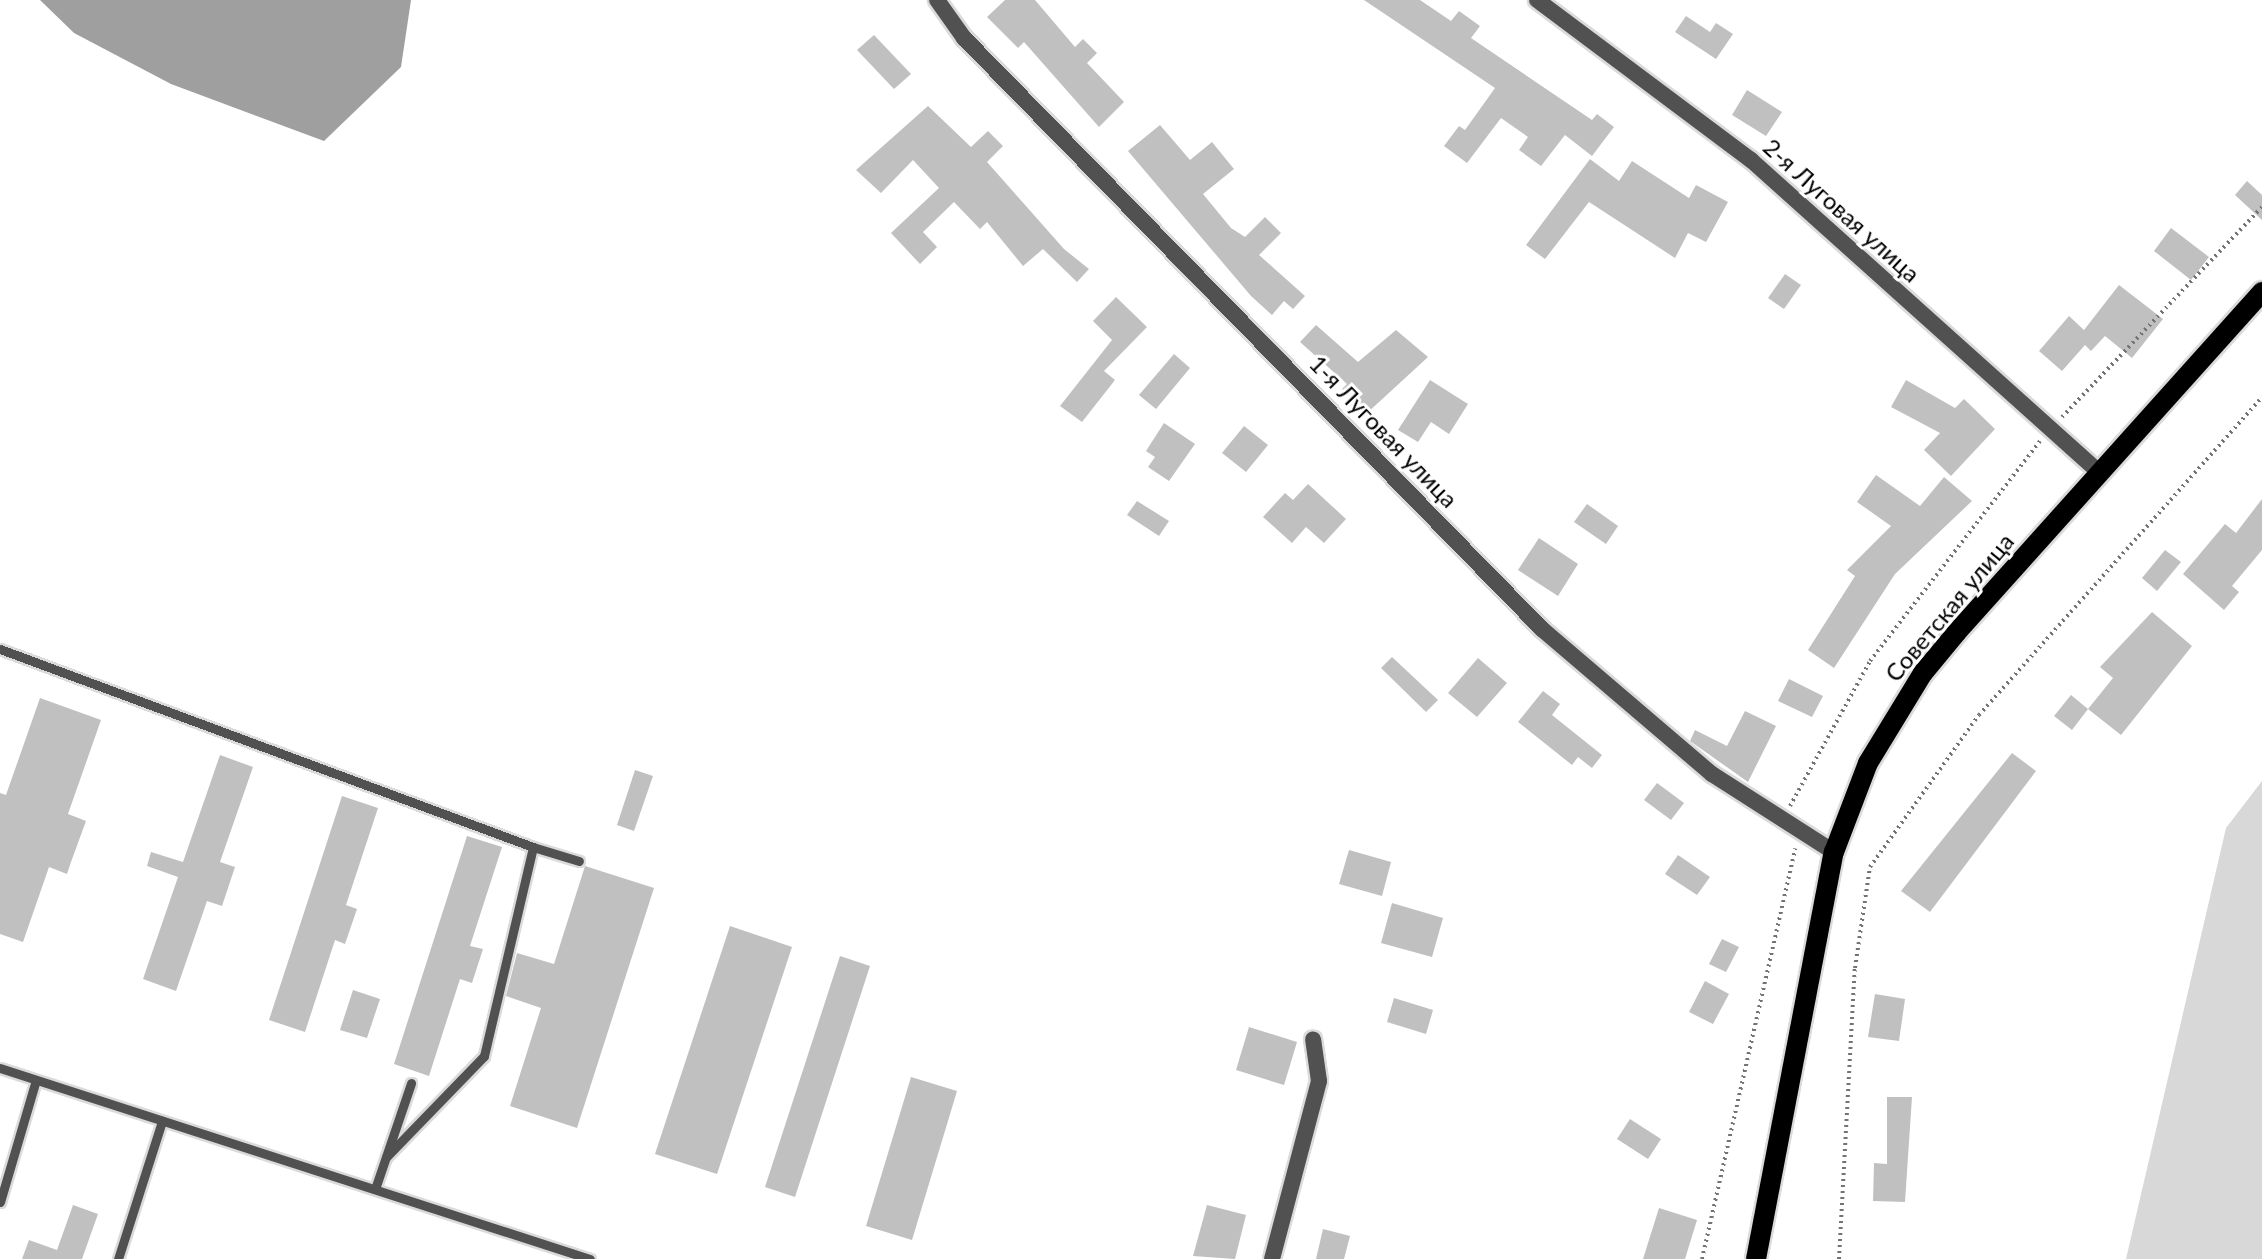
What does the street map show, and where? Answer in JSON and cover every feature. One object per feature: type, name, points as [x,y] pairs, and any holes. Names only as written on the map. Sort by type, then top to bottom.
[{"type":"main road","name":"Советская улица","points":[[1756,1259],[1834,852],[1868,763],[1923,673],[2262,292]]},
{"type":"street","name":"1-я Луговая улица","points":[[937,0],[964,38],[1542,629],[1712,774],[1834,852]]},
{"type":"street","name":"2-я Луговая улица","points":[[1537,0],[1751,160],[2100,473]]},
{"type":"street","points":[[1272,1259],[1319,1081],[1313,1039]]},
{"type":"lane","points":[[0,649],[533,847],[579,861]]},
{"type":"lane","points":[[386,1157],[484,1056],[533,847]]},
{"type":"lane","points":[[0,1068],[590,1259]]},
{"type":"lane","points":[[0,1202],[36,1080]]},
{"type":"lane","points":[[375,1189],[411,1083]]},
{"type":"lane","points":[[118,1259],[162,1121]]},
{"type":"path","points":[[1783,820],[1870,661],[2051,429],[2262,207]]},
{"type":"path","points":[[1839,1259],[1855,968],[1870,867],[1979,715],[2262,397]]},
{"type":"path","points":[[1702,1259],[1799,830]]},
{"type":"shaded area","points":[[40,0],[411,0],[401,67],[324,141],[171,84],[74,33]]},
{"type":"shaded area","points":[[2262,781],[2262,1259],[2126,1259],[2226,828]]},
{"type":"building","points":[[1005,0],[1035,0],[1075,47],[1083,39],[1097,53],[1087,63],[1124,102],[1099,127],[1024,42],[1018,48],[987,17]]},
{"type":"building","points":[[1364,0],[1420,0],[1451,21],[1459,11],[1480,26],[1471,38],[1592,120],[1597,114],[1614,127],[1592,156],[1565,135],[1541,166],[1519,150],[1528,137],[1501,118],[1467,163],[1444,146],[1459,126],[1465,130],[1495,88]]},
{"type":"building","points":[[1686,16],[1710,32],[1716,23],[1733,34],[1716,59],[1675,32]]},
{"type":"building","points":[[874,35],[911,74],[894,89],[857,50]]},
{"type":"building","points":[[1747,90],[1782,112],[1766,136],[1732,115]]},
{"type":"building","points":[[928,106],[971,147],[988,131],[1003,146],[987,162],[1064,249],[1089,269],[1077,282],[1043,249],[1023,266],[987,222],[980,229],[954,202],[923,232],[937,247],[920,264],[891,233],[939,188],[913,160],[881,193],[856,170]]},
{"type":"building","points":[[1160,125],[1190,160],[1212,142],[1234,169],[1203,194],[1231,228],[1245,237],[1265,217],[1281,233],[1259,255],[1305,296],[1293,309],[1284,301],[1272,315],[1251,296],[1128,151]]},
{"type":"building","points":[[1590,159],[1619,181],[1632,161],[1689,198],[1696,185],[1728,202],[1706,242],[1688,233],[1675,258],[1589,202],[1545,259],[1526,245]]},
{"type":"building","points":[[2247,181],[2262,195],[2262,220],[2235,195]]},
{"type":"building","points":[[2171,228],[2209,257],[2191,280],[2154,251]]},
{"type":"building","points":[[1785,274],[1801,285],[1784,309],[1768,298]]},
{"type":"building","points":[[2119,285],[2163,319],[2132,358],[2105,336],[2091,351],[2085,345],[2062,371],[2039,351],[2069,316],[2084,330]]},
{"type":"building","points":[[1116,297],[1147,327],[1104,371],[1115,380],[1082,422],[1060,406],[1112,340],[1093,321]]},
{"type":"building","points":[[1316,325],[1358,362],[1396,330],[1428,357],[1366,414],[1342,389],[1347,384],[1300,342]]},
{"type":"building","points":[[1174,354],[1190,368],[1156,409],[1139,395]]},
{"type":"building","points":[[1430,380],[1468,404],[1449,434],[1431,422],[1418,442],[1398,430]]},
{"type":"building","points":[[1906,380],[1955,408],[1964,399],[1995,429],[1951,476],[1924,450],[1940,433],[1891,407]]},
{"type":"building","points":[[1164,423],[1195,444],[1169,481],[1148,467],[1155,457],[1146,451]]},
{"type":"building","points":[[1244,426],[1268,445],[1246,472],[1222,453]]},
{"type":"building","points":[[1876,475],[1920,506],[1944,477],[1972,501],[1895,574],[1834,668],[1808,650],[1855,576],[1847,570],[1891,526],[1857,502]]},
{"type":"building","points":[[1308,484],[1346,519],[1324,543],[1306,527],[1292,543],[1263,517],[1285,493],[1293,500]]},
{"type":"building","points":[[2262,499],[2262,550],[2232,586],[2239,592],[2224,610],[2183,574],[2225,524],[2236,533]]},
{"type":"building","points":[[1137,501],[1169,521],[1159,536],[1127,515]]},
{"type":"building","points":[[1587,504],[1618,526],[1606,544],[1574,522]]},
{"type":"building","points":[[1539,538],[1578,564],[1558,596],[1518,570]]},
{"type":"building","points":[[2165,550],[2181,562],[2157,591],[2142,578]]},
{"type":"building","points":[[2152,612],[2192,646],[2121,735],[2088,709],[2113,678],[2100,667]]},
{"type":"building","points":[[1392,657],[1438,700],[1426,712],[1381,668]]},
{"type":"building","points":[[1478,658],[1507,683],[1477,717],[1448,693]]},
{"type":"building","points":[[1789,679],[1823,696],[1812,717],[1778,701]]},
{"type":"building","points":[[1543,691],[1560,704],[1552,715],[1602,755],[1592,768],[1578,757],[1572,765],[1518,722]]},
{"type":"building","points":[[2071,695],[2088,709],[2072,730],[2054,716]]},
{"type":"building","points":[[40,698],[101,720],[68,814],[86,821],[67,874],[49,867],[23,942],[0,934],[0,793],[6,795]]},
{"type":"building","points":[[1745,711],[1776,726],[1748,782],[1690,741],[1695,730],[1727,746]]},
{"type":"building","points":[[2012,753],[2036,771],[1930,912],[1901,891]]},
{"type":"building","points":[[220,755],[253,767],[220,862],[235,867],[222,906],[207,901],[176,991],[143,979],[178,877],[147,866],[151,852],[183,862]]},
{"type":"building","points":[[635,770],[653,776],[634,831],[617,825]]},
{"type":"building","points":[[1657,783],[1684,803],[1671,820],[1644,800]]},
{"type":"building","points":[[342,796],[378,808],[346,905],[357,909],[345,944],[335,940],[305,1032],[269,1020]]},
{"type":"building","points":[[467,836],[502,847],[470,946],[483,949],[472,983],[460,979],[429,1076],[394,1064]]},
{"type":"building","points":[[1349,850],[1391,862],[1382,896],[1339,884]]},
{"type":"building","points":[[1678,855],[1710,877],[1697,895],[1665,874]]},
{"type":"building","points":[[585,866],[654,888],[577,1128],[510,1106],[541,1008],[506,996],[517,953],[554,964]]},
{"type":"building","points":[[1392,903],[1443,918],[1432,957],[1381,943]]},
{"type":"building","points":[[730,926],[792,947],[717,1174],[655,1154]]},
{"type":"building","points":[[1722,939],[1739,947],[1726,972],[1709,964]]},
{"type":"building","points":[[840,956],[870,966],[795,1197],[765,1187]]},
{"type":"building","points":[[1705,981],[1729,994],[1713,1024],[1689,1012]]},
{"type":"building","points":[[353,990],[380,999],[367,1038],[340,1030]]},
{"type":"building","points":[[1875,994],[1905,999],[1899,1041],[1868,1037]]},
{"type":"building","points":[[1394,998],[1433,1010],[1426,1034],[1387,1022]]},
{"type":"building","points":[[1249,1027],[1297,1042],[1284,1085],[1236,1070]]},
{"type":"building","points":[[911,1077],[957,1091],[912,1240],[866,1226]]},
{"type":"building","points":[[1887,1097],[1912,1097],[1905,1202],[1873,1201],[1874,1163],[1887,1164]]},
{"type":"building","points":[[1630,1119],[1661,1139],[1648,1159],[1617,1139]]},
{"type":"building","points":[[73,1205],[98,1214],[82,1259],[22,1259],[29,1240],[57,1250]]},
{"type":"building","points":[[1207,1205],[1246,1215],[1235,1259],[1193,1256]]},
{"type":"building","points":[[1659,1208],[1697,1220],[1685,1259],[1643,1259]]},
{"type":"building","points":[[1323,1229],[1350,1236],[1344,1259],[1316,1259]]}]
